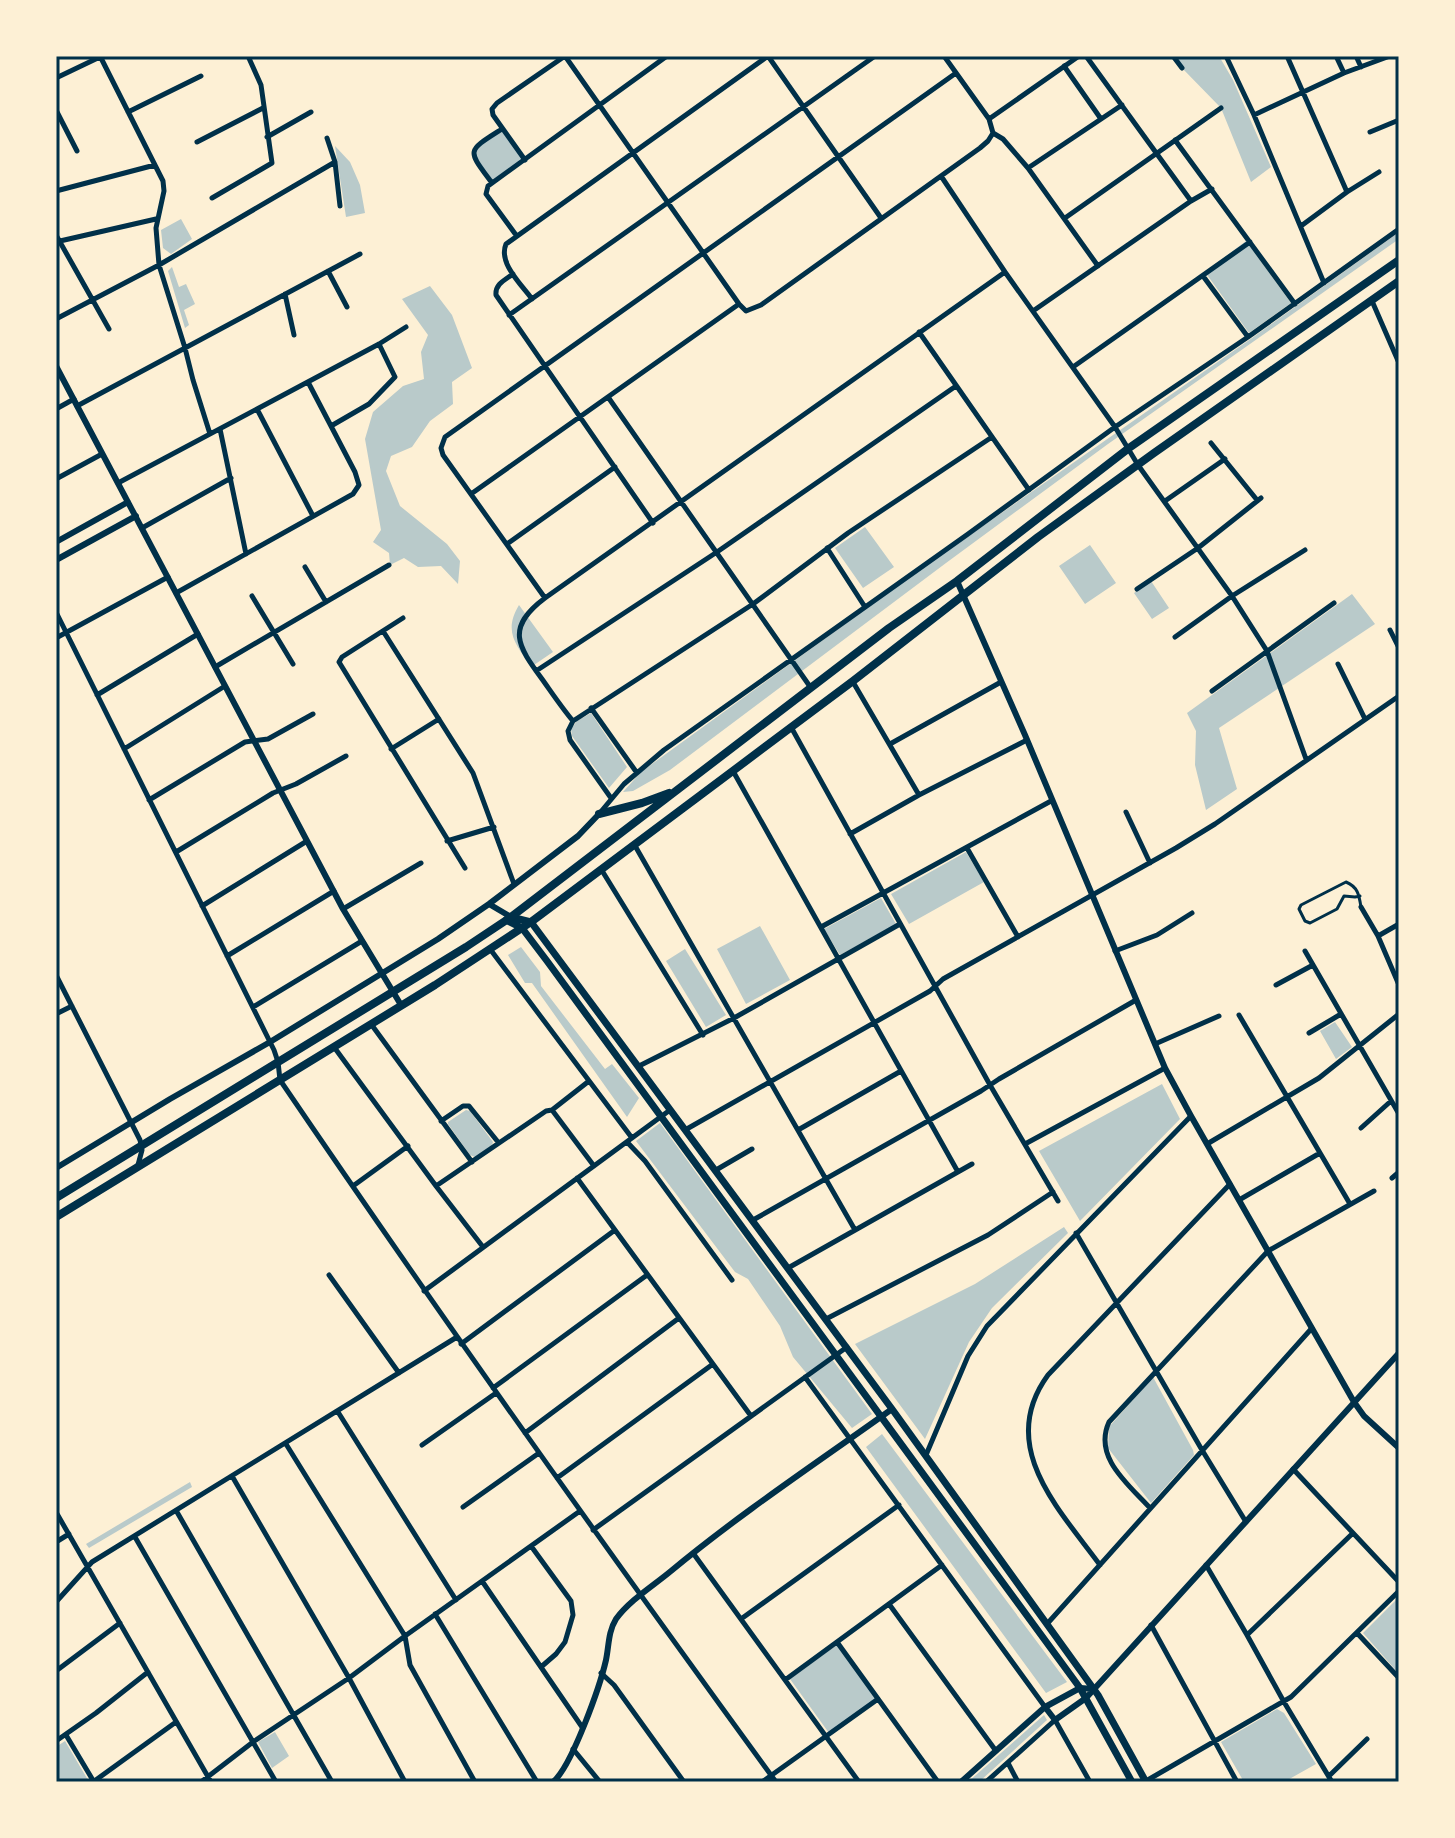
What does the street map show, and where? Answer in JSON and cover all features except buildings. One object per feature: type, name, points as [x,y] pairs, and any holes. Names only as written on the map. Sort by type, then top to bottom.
[{"type":"main road","points":[[56,1198],[509,919],[1129,448],[1399,260]]},
{"type":"main road","points":[[56,1217],[531,922],[853,681],[1038,537],[1399,281]]},
{"type":"main road","points":[[599,814],[642,803],[681,787]]},
{"type":"main road","points":[[509,919],[531,922],[847,1347],[1094,1689],[1145,1782]]},
{"type":"main road","points":[[509,919],[522,928],[662,1116],[1080,1688],[1132,1782]]},
{"type":"street","points":[[56,78],[101,56],[161,177],[164,191],[156,238],[159,265],[210,434]]},
{"type":"street","points":[[212,198],[272,163],[261,85],[248,56]]},
{"type":"street","points":[[525,160],[492,113],[497,103],[565,56],[746,311],[761,305],[980,148],[993,133]]},
{"type":"street","points":[[516,235],[486,190],[667,56]]},
{"type":"street","points":[[532,299],[505,259],[506,244],[768,56],[881,218]]},
{"type":"street","points":[[509,315],[875,56]]},
{"type":"street","points":[[944,56],[989,119],[993,133],[1003,139],[1028,168],[1098,266]]},
{"type":"street","points":[[989,119],[1079,56]]},
{"type":"street","points":[[1086,56],[1191,201]]},
{"type":"street","points":[[1173,56],[1182,68]]},
{"type":"street","points":[[1226,56],[1324,283]]},
{"type":"street","points":[[1287,56],[1347,192]]},
{"type":"street","points":[[1336,56],[1344,73]]},
{"type":"street","points":[[1356,56],[1361,67]]},
{"type":"street","points":[[1254,115],[1344,73],[1390,56]]},
{"type":"street","points":[[1064,66],[1101,119]]},
{"type":"street","points":[[545,598],[443,455],[442,444],[450,432],[956,73]]},
{"type":"street","points":[[128,112],[201,76]]},
{"type":"street","points":[[1028,168],[1122,105]]},
{"type":"street","points":[[197,142],[263,108]]},
{"type":"street","points":[[1065,218],[1221,108]]},
{"type":"street","points":[[56,110],[77,151]]},
{"type":"street","points":[[267,137],[311,112]]},
{"type":"street","points":[[1370,132],[1399,120]]},
{"type":"street","points":[[492,183],[473,157],[473,150],[502,129]]},
{"type":"street","points":[[327,138],[335,162],[340,206]]},
{"type":"street","points":[[1175,140],[1295,304]]},
{"type":"street","points":[[56,319],[159,265],[335,162]]},
{"type":"street","points":[[56,191],[155,165]]},
{"type":"street","points":[[1301,226],[1379,172]]},
{"type":"street","points":[[941,176],[1267,651],[1307,759]]},
{"type":"street","points":[[1033,311],[1212,189]]},
{"type":"street","points":[[109,329],[58,238],[157,219]]},
{"type":"street","points":[[56,1168],[449,932],[578,836],[637,773],[664,750],[1115,427],[1399,229]]},
{"type":"street","points":[[1073,367],[1250,242]]},
{"type":"street","points":[[56,409],[185,348],[360,254]]},
{"type":"street","points":[[328,271],[347,307]]},
{"type":"street","points":[[573,721],[522,651],[519,633],[527,615],[545,598],[1005,272]]},
{"type":"street","points":[[513,274],[499,284],[496,295],[653,523]]},
{"type":"street","points":[[1203,276],[1248,337]]},
{"type":"street","points":[[285,294],[294,335]]},
{"type":"street","points":[[1372,301],[1399,363]]},
{"type":"street","points":[[471,494],[739,304]]},
{"type":"street","points":[[118,483],[406,327]]},
{"type":"street","points":[[919,332],[1029,490]]},
{"type":"street","points":[[331,426],[369,404],[395,377],[379,344]]},
{"type":"street","points":[[56,366],[343,909],[401,1005]]},
{"type":"street","points":[[176,593],[353,494],[359,485],[308,382]]},
{"type":"street","points":[[536,671],[717,552],[956,386]]},
{"type":"street","points":[[608,397],[811,688]]},
{"type":"street","points":[[257,409],[313,516]]},
{"type":"street","points":[[220,429],[246,554]]},
{"type":"street","points":[[612,798],[570,740],[568,731],[573,721],[753,604],[827,548],[992,437]]},
{"type":"street","points":[[1137,589],[1198,548],[1259,499],[1211,443]]},
{"type":"street","points":[[56,479],[102,454]]},
{"type":"street","points":[[1165,501],[1225,459]]},
{"type":"street","points":[[507,544],[615,467]]},
{"type":"street","points":[[142,528],[231,478]]},
{"type":"street","points":[[56,542],[128,502]]},
{"type":"street","points":[[56,560],[136,516]]},
{"type":"street","points":[[827,548],[865,607]]},
{"type":"street","points":[[1175,637],[1305,550]]},
{"type":"street","points":[[215,667],[389,565]]},
{"type":"street","points":[[305,567],[326,602]]},
{"type":"street","points":[[56,638],[168,577]]},
{"type":"street","points":[[957,581],[1165,1068],[1354,1402],[1364,1416],[1399,1448]]},
{"type":"street","points":[[252,596],[293,664]]},
{"type":"street","points":[[1212,691],[1334,603]]},
{"type":"street","points":[[56,612],[270,1042],[278,1062],[280,1080],[461,1344],[776,1782]]},
{"type":"street","points":[[403,618],[342,657],[339,662],[465,868]]},
{"type":"street","points":[[1390,630],[1399,648]]},
{"type":"street","points":[[383,631],[473,773],[514,884]]},
{"type":"street","points":[[97,695],[198,634]]},
{"type":"street","points":[[1338,664],[1365,719]]},
{"type":"street","points":[[853,681],[919,795]]},
{"type":"street","points":[[890,744],[1001,682]]},
{"type":"street","points":[[124,749],[225,686]]},
{"type":"street","points":[[685,1130],[874,1024],[943,979],[1215,824],[1399,696]]},
{"type":"street","points":[[591,708],[637,773]]},
{"type":"street","points":[[149,800],[245,742],[268,739],[313,714]]},
{"type":"street","points":[[391,749],[439,719]]},
{"type":"street","points":[[791,727],[882,894],[1058,1201]]},
{"type":"street","points":[[850,834],[1027,740]]},
{"type":"street","points":[[176,852],[273,793],[346,756]]},
{"type":"street","points":[[733,771],[958,1172]]},
{"type":"street","points":[[820,927],[1051,801]]},
{"type":"street","points":[[1126,812],[1150,863]]},
{"type":"street","points":[[447,841],[494,827]]},
{"type":"street","points":[[202,906],[307,841]]},
{"type":"street","points":[[634,844],[855,1230]]},
{"type":"street","points":[[967,848],[1018,937]]},
{"type":"street","points":[[343,909],[421,863]]},
{"type":"street","points":[[601,869],[703,1035]]},
{"type":"street","points":[[227,956],[334,891]]},
{"type":"street","points":[[489,904],[509,919]]},
{"type":"street","points":[[1361,907],[1378,936],[1399,985]]},
{"type":"street","points":[[1115,951],[1157,935],[1192,913]]},
{"type":"street","points":[[639,1066],[703,1035],[900,924]]},
{"type":"street","points":[[1378,936],[1399,924]]},
{"type":"street","points":[[253,1007],[362,941]]},
{"type":"street","points":[[490,949],[732,1280]]},
{"type":"street","points":[[1305,951],[1399,1114]]},
{"type":"street","points":[[1276,985],[1313,965]]},
{"type":"street","points":[[56,975],[142,1145],[137,1167]]},
{"type":"street","points":[[753,1220],[1136,1000]]},
{"type":"street","points":[[56,1014],[72,1006]]},
{"type":"street","points":[[1309,1033],[1341,1014]]},
{"type":"street","points":[[1207,1144],[1326,1073],[1399,1014]]},
{"type":"street","points":[[1239,1015],[1350,1204]]},
{"type":"street","points":[[1155,1044],[1219,1016]]},
{"type":"street","points":[[371,1024],[472,1162]]},
{"type":"street","points":[[334,1047],[483,1247]]},
{"type":"street","points":[[1025,1144],[1165,1068]]},
{"type":"street","points":[[798,1130],[901,1071]]},
{"type":"street","points":[[436,1186],[546,1111],[552,1110],[589,1081]]},
{"type":"street","points":[[1361,1128],[1391,1101]]},
{"type":"street","points":[[441,1121],[463,1106],[469,1106],[498,1143]]},
{"type":"street","points":[[552,1110],[594,1166]]},
{"type":"street","points":[[424,1291],[670,1110]]},
{"type":"street","points":[[926,1455],[964,1365],[995,1316],[1191,1116]]},
{"type":"street","points":[[353,1186],[408,1146]]},
{"type":"street","points":[[716,1170],[752,1149]]},
{"type":"street","points":[[1239,1200],[1320,1153]]},
{"type":"street","points":[[788,1268],[972,1164]]},
{"type":"street","points":[[1392,1178],[1399,1172]]},
{"type":"street","points":[[577,1178],[751,1416]]},
{"type":"street","points":[[1100,1565],[1049,1496],[1031,1458],[1031,1414],[1038,1390],[1048,1375],[1230,1184]]},
{"type":"street","points":[[1150,1508],[1121,1477],[1106,1454],[1104,1433],[1109,1422],[1268,1251],[1374,1191]]},
{"type":"street","points":[[826,1319],[988,1235],[1053,1192]]},
{"type":"street","points":[[461,1344],[615,1230]]},
{"type":"street","points":[[1076,1233],[1246,1522]]},
{"type":"street","points":[[422,1445],[647,1274]]},
{"type":"street","points":[[329,1275],[399,1373]]},
{"type":"street","points":[[525,1433],[679,1318]]},
{"type":"street","points":[[1047,1624],[1312,1328]]},
{"type":"street","points":[[56,1602],[92,1562],[457,1337]]},
{"type":"street","points":[[593,1530],[847,1347]]},
{"type":"street","points":[[986,1782],[1055,1720],[1086,1698],[1399,1353]]},
{"type":"street","points":[[557,1478],[713,1364]]},
{"type":"street","points":[[805,1377],[1055,1720],[1090,1782]]},
{"type":"street","points":[[553,1782],[562,1773],[573,1749],[601,1673],[610,1632],[624,1611],[693,1553],[892,1409]]},
{"type":"street","points":[[338,1412],[456,1600]]},
{"type":"street","points":[[286,1444],[405,1636],[410,1665],[475,1782]]},
{"type":"street","points":[[463,1507],[539,1453]]},
{"type":"street","points":[[1293,1469],[1399,1582]]},
{"type":"street","points":[[232,1476],[349,1678],[405,1782]]},
{"type":"street","points":[[741,1619],[899,1505]]},
{"type":"street","points":[[201,1782],[580,1511]]},
{"type":"street","points":[[56,1512],[209,1779]]},
{"type":"street","points":[[177,1512],[332,1782]]},
{"type":"street","points":[[1247,1635],[1353,1533]]},
{"type":"street","points":[[56,1542],[69,1534]]},
{"type":"street","points":[[135,1537],[276,1782]]},
{"type":"street","points":[[531,1546],[571,1601],[574,1610],[563,1647],[541,1667]]},
{"type":"street","points":[[693,1553],[859,1782]]},
{"type":"street","points":[[785,1680],[942,1565]]},
{"type":"street","points":[[1206,1565],[1330,1779],[1367,1739]]},
{"type":"street","points":[[482,1581],[582,1727]]},
{"type":"street","points":[[1145,1782],[1284,1702],[1399,1591]]},
{"type":"street","points":[[889,1604],[996,1751]]},
{"type":"street","points":[[435,1614],[537,1782]]},
{"type":"street","points":[[56,1671],[120,1623]]},
{"type":"street","points":[[1151,1625],[1237,1782]]},
{"type":"street","points":[[1357,1633],[1399,1678]]},
{"type":"street","points":[[837,1642],[938,1782]]},
{"type":"street","points":[[56,1741],[148,1672]]},
{"type":"street","points":[[601,1673],[614,1685],[684,1782]]},
{"type":"street","points":[[961,1782],[1045,1707],[1080,1688],[1094,1689]]},
{"type":"street","points":[[762,1782],[878,1699]]},
{"type":"street","points":[[66,1735],[93,1782],[176,1722]]},
{"type":"street","points":[[573,1749],[600,1782]]},
{"type":"street","points":[[1008,1763],[1018,1782]]},
{"type":"lane","points":[[1360,896],[1344,896],[1337,909],[1310,923],[1305,921],[1299,909],[1342,883],[1353,886],[1360,896],[1361,907]]},
{"type":"shaded area","points":[[1173,56],[1219,56],[1233,80],[1271,167],[1251,182],[1221,108]]},
{"type":"shaded area","points":[[502,129],[525,160],[492,183],[473,157],[476,146]]},
{"type":"shaded area","points":[[335,146],[350,162],[360,185],[365,213],[346,217]]},
{"type":"shaded area","points":[[181,219],[192,239],[171,254],[163,248],[161,230]]},
{"type":"shaded area","points":[[1399,232],[1399,239],[1108,444],[670,770],[633,791],[623,792],[641,772],[907,579]]},
{"type":"shaded area","points":[[1246,241],[1291,303],[1249,333],[1205,272]]},
{"type":"shaded area","points":[[172,267],[179,287],[186,284],[195,304],[184,310],[189,325],[185,328],[168,271]]},
{"type":"shaded area","points":[[430,286],[452,315],[472,368],[452,382],[453,404],[430,421],[412,447],[391,456],[386,471],[400,506],[447,544],[460,561],[458,584],[441,566],[418,567],[404,558],[390,565],[389,553],[373,542],[381,530],[365,439],[373,412],[403,386],[424,379],[421,352],[428,335],[402,299]]},
{"type":"shaded area","points":[[865,527],[894,567],[863,588],[835,548]]},
{"type":"shaded area","points":[[1090,545],[1116,583],[1085,604],[1059,566]]},
{"type":"shaded area","points":[[1151,581],[1169,608],[1152,619],[1134,593]]},
{"type":"shaded area","points":[[1352,594],[1375,624],[1219,728],[1237,789],[1206,810],[1195,765],[1196,731],[1187,713]]},
{"type":"shaded area","points":[[519,605],[553,652],[531,667],[513,638],[512,623]]},
{"type":"shaded area","points":[[591,713],[627,767],[609,788],[572,736],[571,729],[577,721]]},
{"type":"shaded area","points":[[966,852],[984,882],[909,924],[891,894]]},
{"type":"shaded area","points":[[881,898],[896,924],[840,955],[824,929]]},
{"type":"shaded area","points":[[760,926],[790,980],[746,1004],[717,949]]},
{"type":"shaded area","points":[[521,947],[540,972],[541,986],[605,1069],[612,1064],[639,1098],[627,1117],[532,983],[525,983],[508,955]]},
{"type":"shaded area","points":[[685,949],[726,1015],[706,1027],[666,961]]},
{"type":"shaded area","points":[[1335,1022],[1352,1047],[1336,1059],[1320,1031]]},
{"type":"shaded area","points":[[1162,1084],[1180,1119],[1080,1221],[1039,1151]]},
{"type":"shaded area","points":[[466,1110],[470,1111],[493,1142],[475,1157],[470,1155],[448,1124]]},
{"type":"shaded area","points":[[660,1123],[872,1414],[852,1428],[793,1357],[780,1326],[748,1279],[735,1272],[636,1141]]},
{"type":"shaded area","points":[[1064,1227],[1068,1233],[992,1308],[969,1342],[925,1439],[855,1344],[975,1284]]},
{"type":"shaded area","points":[[1153,1377],[1194,1455],[1151,1503],[1108,1448],[1109,1427]]},
{"type":"shaded area","points":[[882,1434],[1067,1682],[1046,1693],[866,1447]]},
{"type":"shaded area","points":[[190,1482],[192,1487],[89,1548],[86,1544]]},
{"type":"shaded area","points":[[1399,1597],[1399,1674],[1363,1633]]},
{"type":"shaded area","points":[[838,1644],[878,1698],[829,1733],[790,1679]]},
{"type":"shaded area","points":[[1277,1709],[1284,1713],[1316,1764],[1284,1782],[1244,1782],[1221,1742]]},
{"type":"shaded area","points":[[1044,1715],[1047,1720],[979,1782],[968,1782]]},
{"type":"shaded area","points":[[275,1732],[289,1756],[272,1768],[258,1742]]},
{"type":"shaded area","points":[[65,1741],[88,1780],[85,1782],[56,1782],[56,1747]]}]
